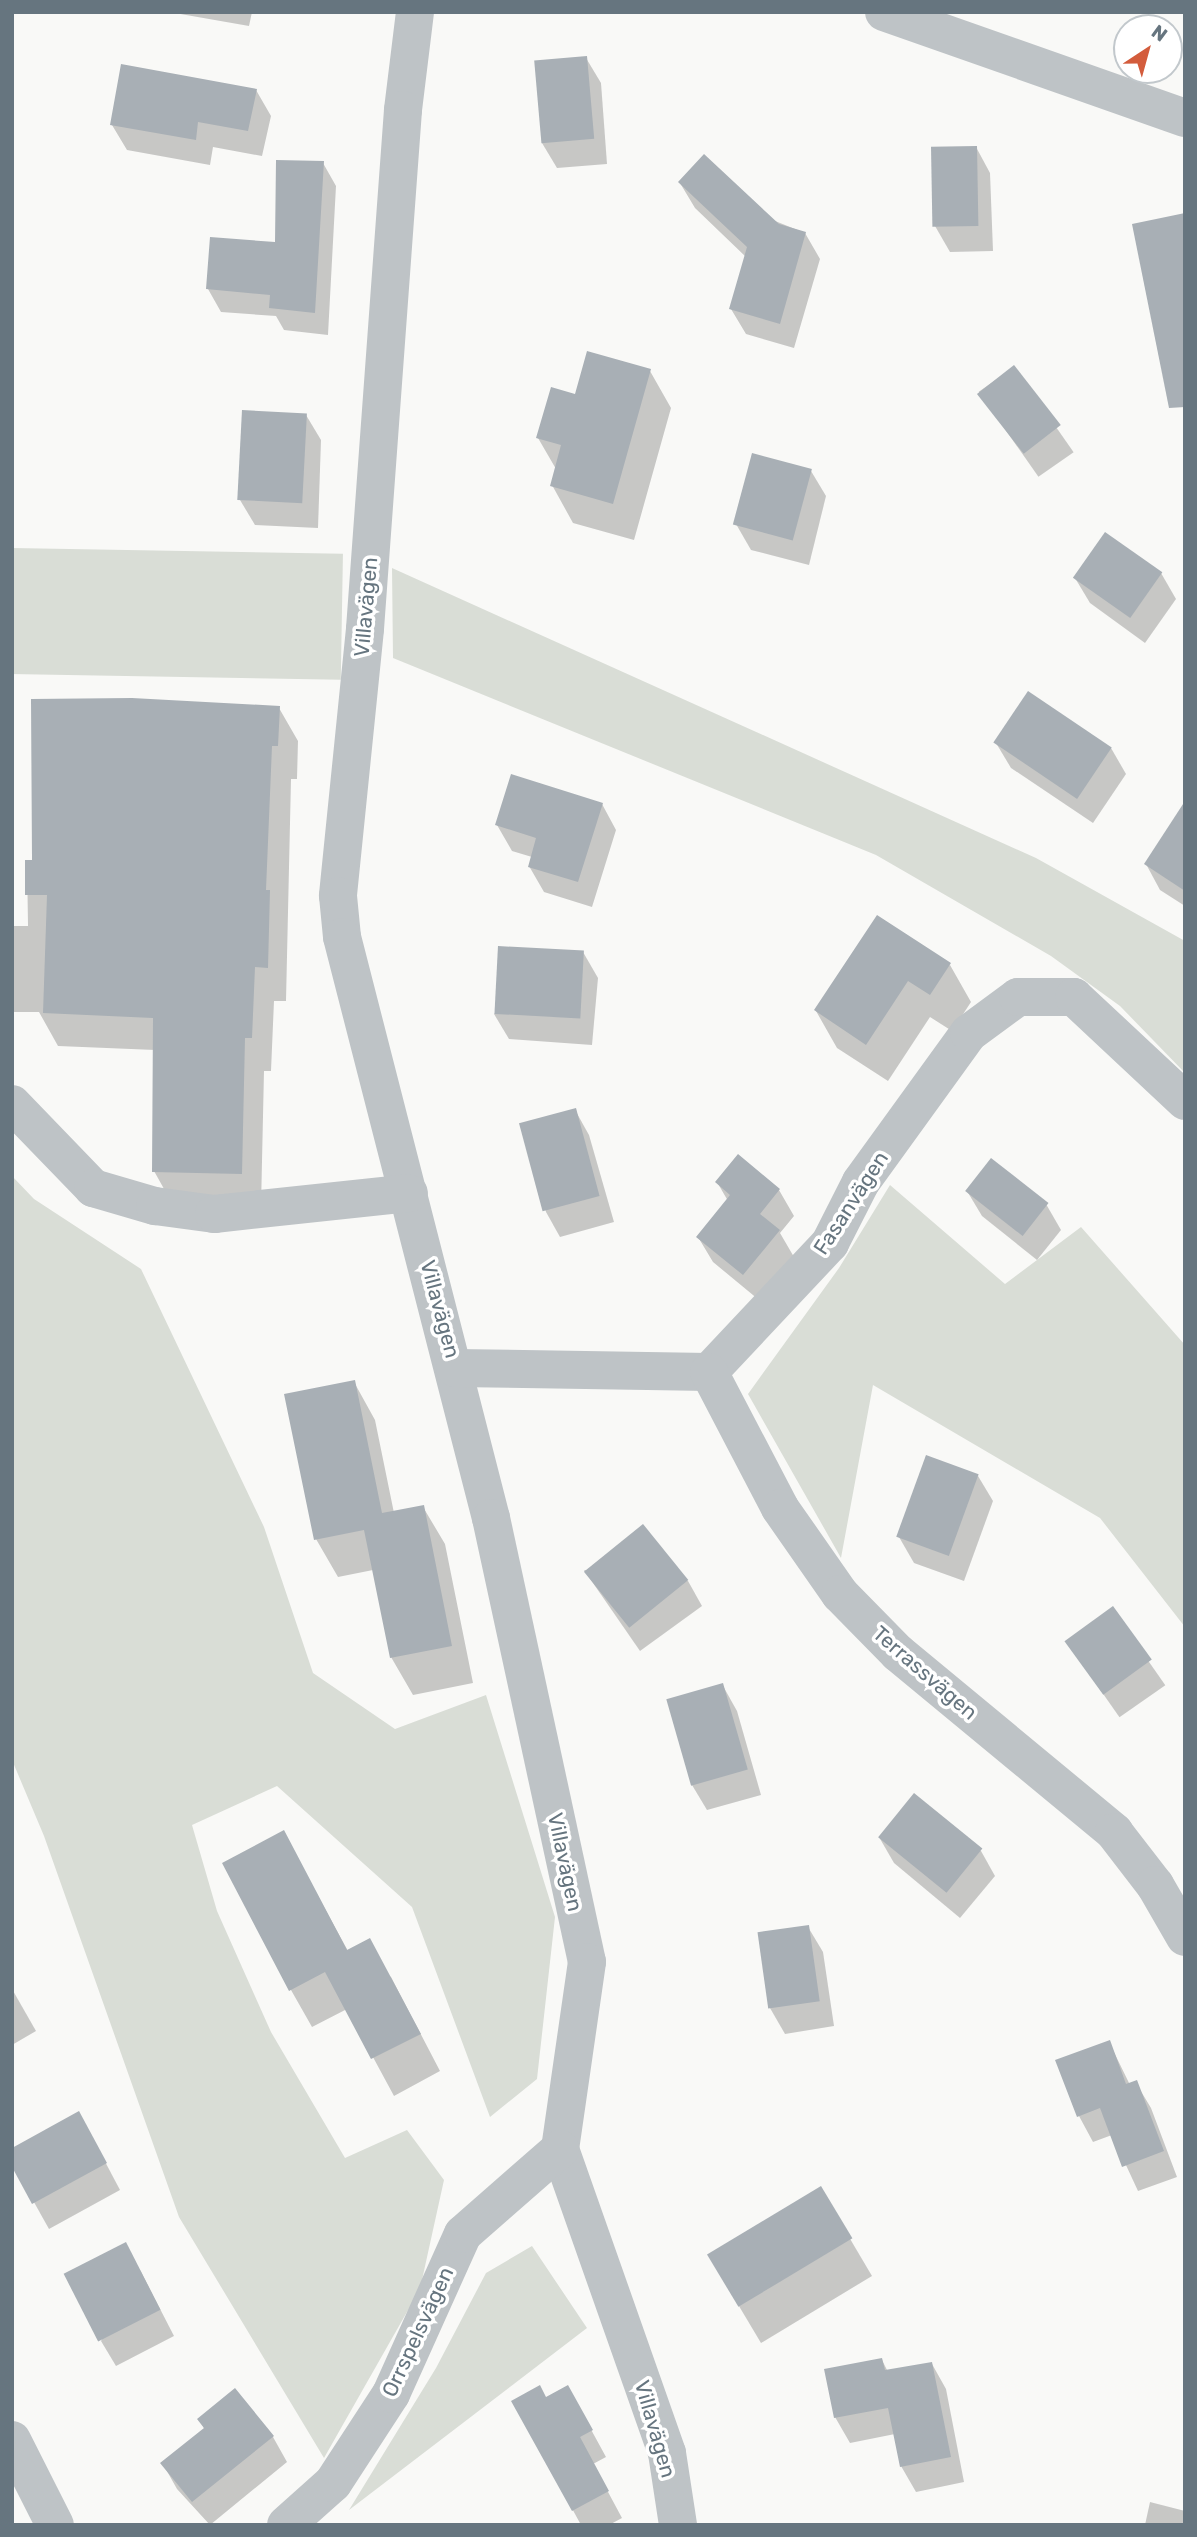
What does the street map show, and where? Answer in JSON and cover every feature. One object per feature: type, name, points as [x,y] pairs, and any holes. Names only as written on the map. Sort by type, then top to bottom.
[{"type":"street","name":"Villavägen","points":[[415,12],[403,110],[365,629],[338,896],[342,937],[455,1368],[587,1962],[560,2149],[667,2453],[678,2525]]},
{"type":"street","points":[[884,12],[1185,118]]},
{"type":"street","name":"Fasanvägen","points":[[709,1372],[830,1243],[861,1182],[969,1033],[1018,997],[1074,997],[1185,1101]]},
{"type":"street","points":[[12,1104],[93,1188],[155,1206],[214,1214],[409,1193]]},
{"type":"street","points":[[455,1368],[709,1372]]},
{"type":"street","name":"Terrassvägen","points":[[709,1372],[780,1508],[840,1594],[898,1653],[1114,1832],[1155,1885],[1185,1937]]},
{"type":"street","name":"Orrspelsvägen","points":[[286,2525],[333,2483],[391,2393],[463,2234],[560,2149]]},
{"type":"street","points":[[12,2440],[55,2525]]},
{"type":"shaded area","points":[[12,548],[343,554],[341,680],[12,674]]},
{"type":"shaded area","points":[[392,568],[1036,858],[1185,941],[1185,1073],[1120,1006],[1051,956],[876,855],[393,658]]},
{"type":"shaded area","points":[[12,1176],[34,1199],[141,1269],[264,1527],[313,1673],[395,1729],[486,1695],[555,1917],[537,2079],[490,2117],[412,1907],[277,1786],[192,1825],[217,1911],[271,2032],[345,2158],[407,2130],[444,2180],[420,2289],[324,2458],[179,2217],[44,1836],[12,1760]]},
{"type":"shaded area","points":[[890,1185],[1005,1284],[1081,1227],[1185,1345],[1185,1627],[1100,1518],[873,1385],[841,1558],[748,1394],[839,1268]]},
{"type":"shaded area","points":[[532,2246],[587,2328],[349,2510],[436,2368],[486,2273]]},
{"type":"building","points":[[587,56],[594,139],[541,143],[534,61]]},
{"type":"building","points":[[121,64],[257,89],[248,131],[198,122],[196,140],[110,125]]},
{"type":"building","points":[[977,146],[978,226],[932,227],[931,147]]},
{"type":"building","points":[[704,154],[779,224],[806,232],[780,324],[729,309],[747,247],[678,182]]},
{"type":"building","points":[[276,160],[324,161],[315,313],[269,308],[270,295],[206,289],[210,237],[275,242]]},
{"type":"building","points":[[1185,213],[1185,407],[1169,408],[1132,224]]},
{"type":"building","points":[[587,351],[651,369],[613,504],[550,486],[561,445],[536,438],[551,387],[575,394]]},
{"type":"building","points":[[1014,365],[1061,425],[1024,454],[977,394]]},
{"type":"building","points":[[242,410],[307,413],[302,503],[237,500]]},
{"type":"building","points":[[752,453],[812,469],[793,541],[733,524]]},
{"type":"building","points":[[1105,532],[1162,572],[1130,618],[1073,578]]},
{"type":"building","points":[[1028,691],[1112,747],[1077,799],[993,742]]},
{"type":"building","points":[[132,698],[280,706],[278,746],[272,746],[266,890],[270,890],[268,968],[255,967],[252,1038],[245,1038],[242,1174],[152,1172],[153,1018],[43,1013],[47,895],[25,895],[25,860],[32,860],[31,699]]},
{"type":"building","points":[[511,774],[603,803],[578,882],[528,867],[536,838],[495,825]]},
{"type":"building","points":[[1185,801],[1185,891],[1144,864]]},
{"type":"building","points":[[877,915],[951,963],[930,995],[908,981],[866,1045],[814,1010]]},
{"type":"building","points":[[498,946],[584,951],[580,1018],[494,1014]]},
{"type":"building","points":[[576,1108],[600,1196],[543,1211],[519,1123]]},
{"type":"building","points":[[738,1154],[780,1189],[760,1214],[780,1230],[743,1275],[696,1237],[730,1195],[715,1182]]},
{"type":"building","points":[[991,1158],[1049,1203],[1023,1236],[965,1191]]},
{"type":"building","points":[[355,1380],[382,1513],[424,1505],[452,1646],[390,1658],[364,1530],[314,1540],[284,1394]]},
{"type":"building","points":[[926,1455],[979,1474],[949,1556],[896,1537]]},
{"type":"building","points":[[643,1524],[688,1580],[629,1628],[584,1572]]},
{"type":"building","points":[[1113,1606],[1152,1659],[1103,1695],[1064,1641]]},
{"type":"building","points":[[723,1683],[748,1770],[691,1786],[666,1699]]},
{"type":"building","points":[[914,1793],[982,1848],[947,1893],[878,1837]]},
{"type":"building","points":[[284,1830],[347,1950],[370,1938],[421,2034],[371,2059],[325,1972],[289,1991],[222,1863]]},
{"type":"building","points":[[809,1925],[820,2001],[768,2008],[758,1932]]},
{"type":"building","points":[[1110,2040],[1126,2084],[1137,2080],[1164,2151],[1122,2167],[1100,2108],[1077,2117],[1055,2060]]},
{"type":"building","points":[[79,2111],[107,2163],[32,2204],[12,2167],[12,2148]]},
{"type":"building","points":[[821,2186],[852,2238],[738,2307],[707,2255]]},
{"type":"building","points":[[126,2242],[161,2310],[98,2341],[64,2274]]},
{"type":"building","points":[[882,2358],[885,2370],[932,2362],[951,2457],[900,2467],[888,2408],[834,2418],[824,2369]]},
{"type":"building","points":[[540,2385],[546,2397],[568,2385],[593,2430],[580,2437],[609,2491],[572,2511],[511,2401]]},
{"type":"building","points":[[235,2388],[274,2436],[192,2502],[160,2463],[204,2428],[197,2419]]}]
